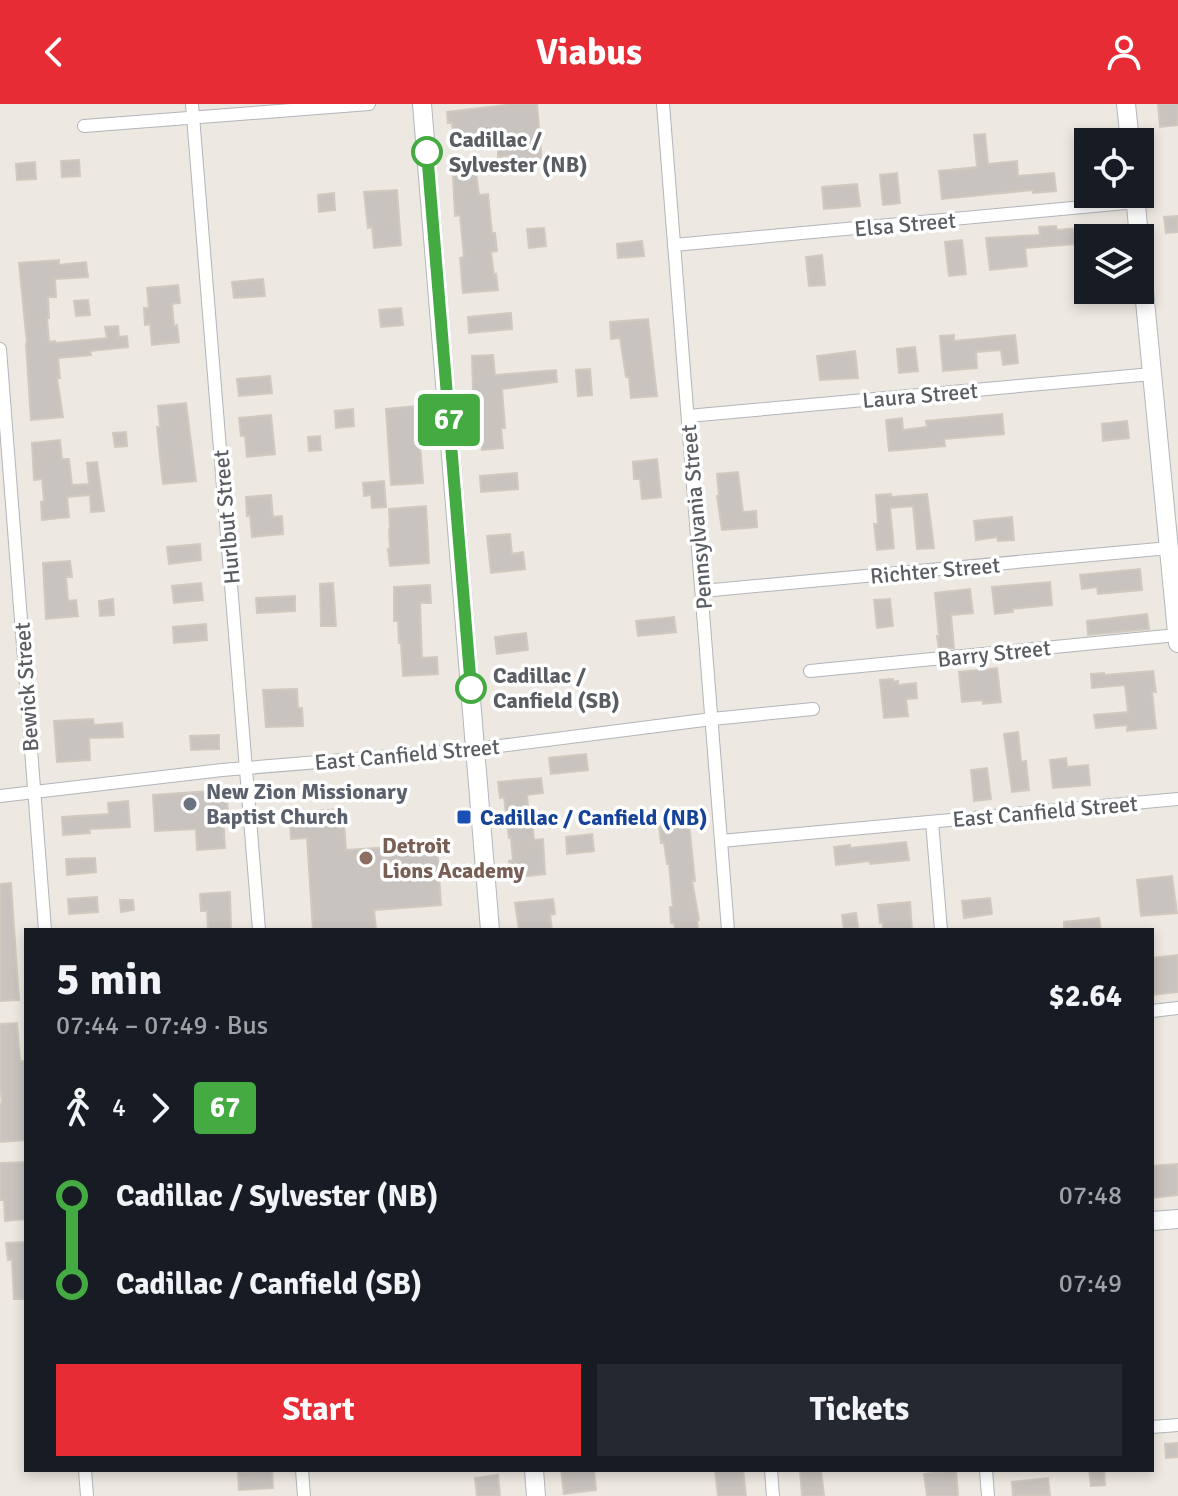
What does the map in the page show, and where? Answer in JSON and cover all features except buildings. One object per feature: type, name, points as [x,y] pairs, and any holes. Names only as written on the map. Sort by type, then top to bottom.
[{"type":"street","name":"Hurlbut Street","points":[[192,104],[259,928]]},
{"type":"street","points":[[84,126],[369,104]]},
{"type":"street","points":[[422,104],[490,928]]},
{"type":"street","name":"Pennsylvania Street","points":[[663,104],[728,928]]},
{"type":"street","points":[[1126,104],[1129,128]]},
{"type":"street","name":"Elsa Street","points":[[674,245],[1074,204]]},
{"type":"street","points":[[1145,304],[1178,643]]},
{"type":"street","name":"Bewick Street","points":[[0,349],[45,928]]},
{"type":"street","name":"Laura Street","points":[[688,416],[1152,374]]},
{"type":"street","name":"Richter Street","points":[[702,591],[1169,548]]},
{"type":"street","name":"Barry Street","points":[[810,671],[1177,635]]},
{"type":"street","name":"East Canfield Street","points":[[0,796],[246,769],[476,749],[813,709]]},
{"type":"street","name":"East Canfield Street","points":[[721,841],[1178,799]]},
{"type":"street","points":[[932,822],[941,928]]},
{"type":"street","points":[[1154,1011],[1178,1008]]},
{"type":"street","points":[[1154,1221],[1178,1219]]},
{"type":"street","points":[[1154,1427],[1178,1425]]},
{"type":"street","points":[[85,1472],[87,1496]]},
{"type":"street","points":[[302,1472],[304,1496]]},
{"type":"street","points":[[534,1472],[536,1496]]},
{"type":"street","points":[[771,1472],[773,1496]]},
{"type":"street","points":[[986,1472],[988,1496]]},
{"type":"bus line","name":"67","points":[[427,152],[471,688]]},
{"type":"place","name":"Cadillac / Sylvester (NB)","points":[[427,152]]},
{"type":"place","name":"Cadillac / Canfield (SB)","points":[[471,688]]},
{"type":"place","name":"New Zion Missionary Baptist Church","points":[[190,804]]},
{"type":"place","name":"Cadillac / Canfield (NB)","points":[[464,817]]},
{"type":"place","name":"Detroit Lions Academy","points":[[366,858]]}]
